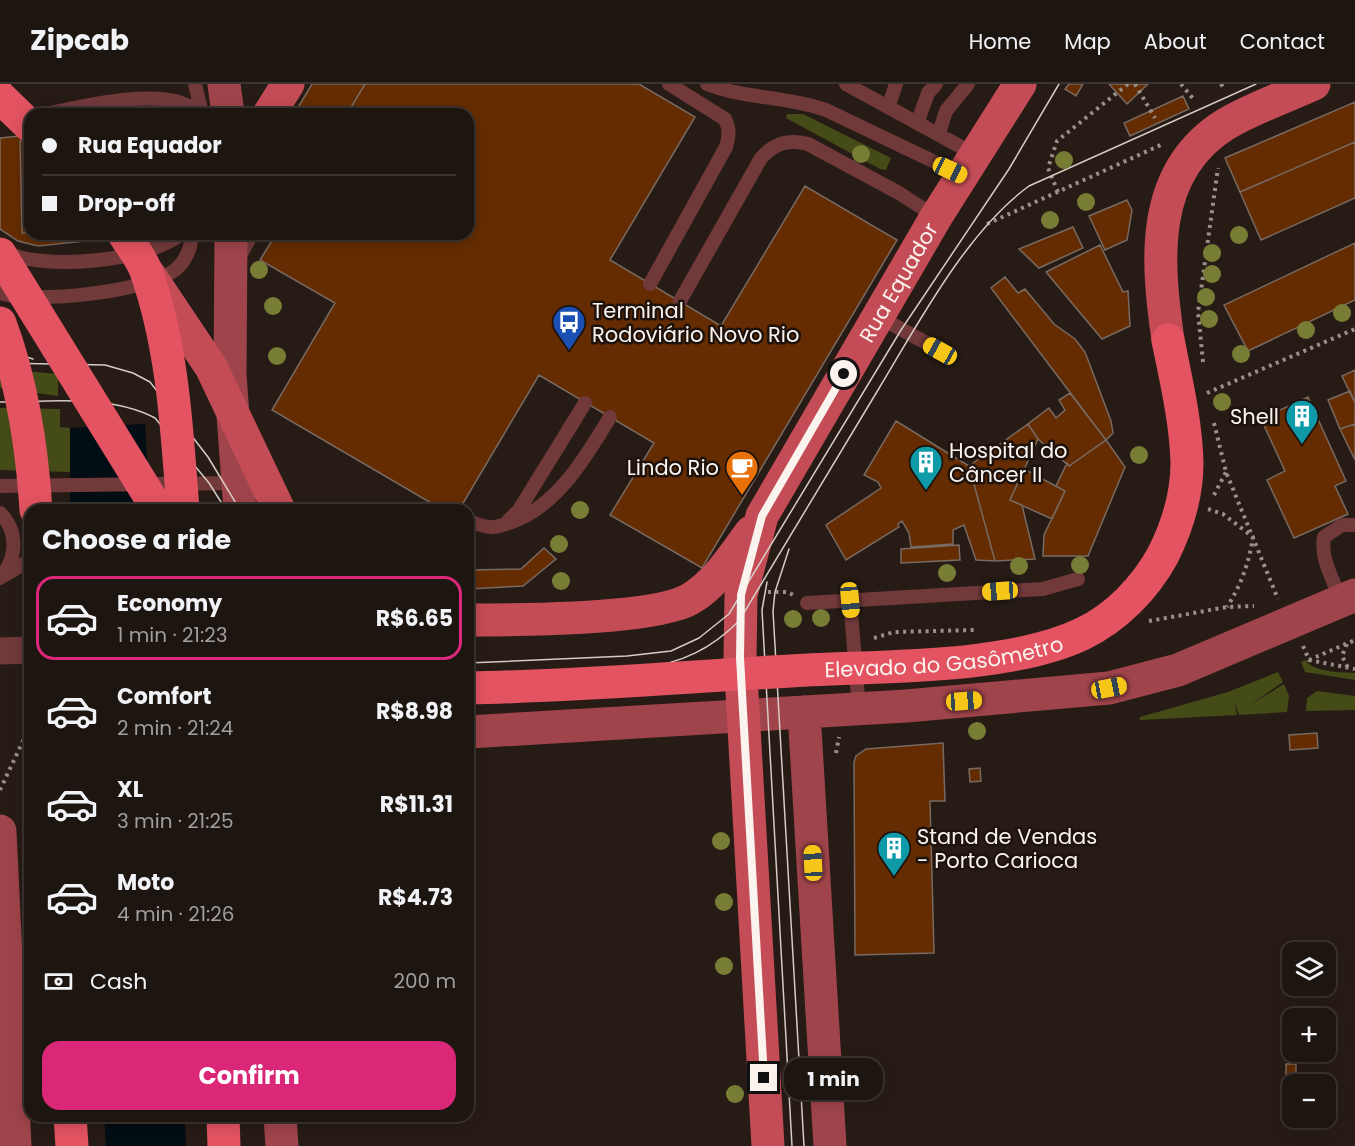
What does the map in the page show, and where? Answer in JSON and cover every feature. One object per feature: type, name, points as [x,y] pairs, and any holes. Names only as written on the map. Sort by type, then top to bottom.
[{"type":"highway","points":[[128,240],[147,272],[165,341],[177,422],[183,504]]},
{"type":"highway","points":[[0,254],[157,497]]},
{"type":"highway","points":[[0,323],[9,347],[27,427],[35,504]]},
{"type":"highway","name":"Elevado do Gasômetro","points":[[474,688],[932,663],[1020,653],[1046,647],[1084,633],[1114,613],[1140,588],[1158,564],[1176,525],[1187,465],[1179,399],[1168,340]]},
{"type":"highway","points":[[70,1122],[72,1146]]},
{"type":"highway","points":[[223,1122],[225,1146]]},
{"type":"main road","points":[[224,84],[227,108]]},
{"type":"main road","points":[[273,108],[288,84]]},
{"type":"main road","name":"Rua Equador","points":[[768,1146],[739,632],[741,595],[762,516],[936,218],[1020,84]]},
{"type":"main road","points":[[1168,340],[1160,282],[1159,246],[1168,202],[1181,171],[1201,144],[1225,125],[1314,84]]},
{"type":"main road","points":[[231,240],[230,375],[239,496]]},
{"type":"main road","points":[[147,272],[211,366],[276,504]]},
{"type":"main road","points":[[474,620],[654,610],[681,604],[706,588],[727,564],[762,516]]},
{"type":"main road","points":[[474,732],[860,709],[1061,694],[1124,686],[1178,670],[1348,598]]},
{"type":"main road","points":[[804,712],[830,1146]]},
{"type":"main road","points":[[0,831],[11,1140]]},
{"type":"main road","points":[[280,1122],[282,1146]]},
{"type":"street","points":[[0,651],[24,650]]},
{"type":"lane","points":[[195,84],[199,108]]},
{"type":"lane","points":[[650,284],[726,147],[729,137],[729,128],[725,119],[669,84]]},
{"type":"lane","points":[[707,84],[732,92],[806,103],[968,165]]},
{"type":"lane","points":[[846,84],[939,133],[968,165]]},
{"type":"lane","points":[[889,105],[896,84]]},
{"type":"lane","points":[[918,121],[925,100],[936,84]]},
{"type":"lane","points":[[939,133],[946,111],[968,84]]},
{"type":"lane","points":[[67,108],[116,94],[150,88],[178,93],[196,108]]},
{"type":"lane","points":[[680,301],[761,158],[772,146],[782,142],[796,141],[808,144],[899,193],[936,218]]},
{"type":"lane","points":[[0,248],[31,260],[61,262],[111,257],[160,248],[172,240]]},
{"type":"lane","points":[[0,293],[39,298],[117,290],[157,281],[176,269],[185,259],[190,240]]},
{"type":"lane","points":[[230,276],[249,240]]},
{"type":"lane","points":[[879,318],[940,351]]},
{"type":"lane","points":[[503,525],[519,510],[585,403]]},
{"type":"lane","points":[[474,523],[492,528],[537,509],[554,495],[610,417]]},
{"type":"lane","points":[[538,477],[547,483],[556,484],[576,467]]},
{"type":"lane","points":[[0,486],[59,486],[157,497],[239,496]]},
{"type":"lane","points":[[0,513],[12,530],[14,543],[13,556],[1,578]]},
{"type":"lane","points":[[1348,598],[1325,562],[1322,549],[1324,537],[1342,525],[1355,525]]},
{"type":"lane","points":[[1,578],[24,564]]},
{"type":"lane","points":[[807,603],[1042,589],[1078,579]]},
{"type":"lane","points":[[850,600],[860,709]]},
{"type":"path","points":[[1058,192],[1048,168],[1057,141],[1128,84]]},
{"type":"path","points":[[1135,84],[1155,118]]},
{"type":"path","points":[[1181,84],[1195,101]]},
{"type":"path","points":[[1221,84],[1224,90]]},
{"type":"path","points":[[987,225],[1174,139]]},
{"type":"path","points":[[1204,370],[1198,312],[1220,158]]},
{"type":"path","points":[[1207,393],[1355,329]]},
{"type":"path","points":[[1205,381],[1209,404]]},
{"type":"path","points":[[1212,416],[1226,472],[1279,600]]},
{"type":"path","points":[[1226,472],[1207,508],[1223,514],[1253,537]]},
{"type":"path","points":[[1227,607],[1239,589],[1250,557],[1253,537]]},
{"type":"path","points":[[741,595],[788,592],[807,603]]},
{"type":"path","points":[[1172,619],[1227,607],[1256,606]]},
{"type":"path","points":[[853,644],[894,632],[977,630]]},
{"type":"path","points":[[1309,660],[1355,640]]},
{"type":"path","points":[[1348,643],[1342,656],[1348,668]]},
{"type":"path","points":[[1305,651],[1309,660]]},
{"type":"path","points":[[1309,660],[1355,669]]},
{"type":"path","points":[[0,790],[24,739]]},
{"type":"green space","points":[[787,114],[803,114],[891,158],[886,170],[880,169],[786,118]]},
{"type":"green space","points":[[0,369],[58,374],[58,396],[0,388]]},
{"type":"green space","points":[[0,408],[60,409],[60,427],[70,428],[70,472],[0,470]]},
{"type":"green space","points":[[1305,660],[1321,670],[1355,673],[1355,680],[1305,672],[1301,662]]},
{"type":"green space","points":[[1278,672],[1283,682],[1250,705],[1284,684],[1289,696],[1287,712],[1239,715],[1234,701],[1237,715],[1140,720],[1140,717],[1228,692]]},
{"type":"green space","points":[[1317,691],[1355,696],[1355,710],[1306,711],[1307,698]]},
{"type":"shaded area","points":[[145,424],[150,504],[70,504],[70,428]]},
{"type":"shaded area","points":[[104,1122],[185,1122],[186,1146],[106,1146]]},
{"type":"building","points":[[312,84],[365,84],[351,108],[298,108]]},
{"type":"building","name":"Terminal Rodoviário Novo Rio","points":[[365,84],[639,84],[695,117],[610,260],[721,326],[805,186],[897,240],[702,568],[610,515],[654,443],[539,375],[463,504],[433,504],[272,410],[335,303],[260,260],[272,240],[474,240],[474,108],[351,108]]},
{"type":"building","points":[[1069,84],[1083,84],[1076,96],[1065,89]]},
{"type":"building","points":[[1109,84],[1148,84],[1127,104]]},
{"type":"building","points":[[1183,96],[1189,109],[1130,136],[1124,123]]},
{"type":"building","points":[[1355,102],[1355,142],[1240,192],[1225,158]]},
{"type":"building","points":[[178,105],[178,108],[149,107]]},
{"type":"building","points":[[24,136],[24,240],[94,240],[38,246],[18,241],[0,229],[0,138]]},
{"type":"building","points":[[20,141],[24,141],[24,233],[22,233]]},
{"type":"building","points":[[1355,142],[1355,198],[1261,240],[1240,192]]},
{"type":"building","points":[[1127,200],[1132,210],[1127,240],[1105,250],[1089,216]]},
{"type":"building","points":[[1073,227],[1083,248],[1039,268],[1019,249]]},
{"type":"building","points":[[1355,243],[1355,300],[1248,351],[1224,305]]},
{"type":"building","points":[[1100,245],[1123,292],[1128,291],[1130,326],[1102,339],[1046,272]]},
{"type":"building","points":[[1005,277],[1018,293],[1025,289],[1054,324],[1075,339],[1085,352],[1111,421],[1113,433],[1106,440],[991,288]]},
{"type":"building","points":[[1355,370],[1355,403],[1342,376]]},
{"type":"building","points":[[1355,370],[1355,403],[1342,376]]},
{"type":"building","points":[[1350,391],[1355,403],[1355,424],[1340,429],[1328,400]]},
{"type":"building","points":[[1070,393],[1106,440],[1069,466],[1038,439],[1028,424],[1049,408],[1056,418],[1065,410],[1059,400]]},
{"type":"building","name":"Shell","points":[[1308,397],[1346,481],[1335,486],[1348,514],[1294,538],[1267,480],[1285,471],[1261,419]]},
{"type":"building","name":"Hospital do Câncer II","points":[[896,421],[969,466],[995,561],[976,560],[964,525],[953,530],[953,544],[911,547],[909,533],[902,521],[898,524],[899,527],[846,560],[826,525],[881,488],[878,482],[864,475]]},
{"type":"building","points":[[1028,424],[1038,439],[1010,500],[1022,505],[1035,559],[995,561],[969,466]]},
{"type":"building","points":[[1355,424],[1355,460],[1340,429]]},
{"type":"building","points":[[1106,440],[1125,467],[1088,556],[1043,556],[1044,535],[1065,491],[1056,486],[1067,463],[1069,466]]},
{"type":"building","points":[[1024,469],[1065,491],[1052,519],[1010,500]]},
{"type":"building","points":[[959,545],[960,560],[901,563],[901,549]]},
{"type":"building","points":[[544,548],[556,559],[523,586],[474,589],[474,570],[521,569]]},
{"type":"building","points":[[1317,733],[1318,748],[1290,750],[1289,735]]},
{"type":"building","name":"Stand de Vendas - Porto Carioca","points":[[943,743],[945,801],[930,801],[934,953],[855,955],[854,762],[856,756],[866,749]]},
{"type":"building","points":[[980,768],[981,781],[970,782],[969,769]]},
{"type":"building","points":[[1286,1064],[1296,1064],[1296,1074],[1286,1074]]},
{"type":"tram line","points":[[474,663],[627,656],[671,651],[699,638],[729,614],[901,330],[1009,169],[1059,84]]},
{"type":"tram line","points":[[474,676],[657,666],[695,653],[718,639],[739,621],[945,280],[984,228],[1006,205],[1029,186],[1256,84]]},
{"type":"tram line","points":[[0,349],[33,359]]},
{"type":"tram line","points":[[0,363],[105,365],[133,373],[150,382],[208,457],[236,504]]},
{"type":"tram line","points":[[0,402],[99,402],[137,410],[155,418],[209,483],[222,504]]},
{"type":"tram line","points":[[789,549],[775,592],[773,611],[804,1146]]},
{"type":"tram line","points":[[767,582],[762,610],[792,1146]]},
{"type":"place","name":"Terminal Rodoviário Novo Rio","points":[[569,351]]},
{"type":"place","name":"Shell","points":[[1302,445]]},
{"type":"place","name":"Hospital do Câncer II","points":[[926,491]]},
{"type":"place","name":"Lindo Rio","points":[[742,496]]},
{"type":"place","name":"Stand de Vendas - Porto Carioca","points":[[894,877]]},
{"type":"route","points":[[764,1078],[740,658],[741,595],[762,516],[844,374]]}]
